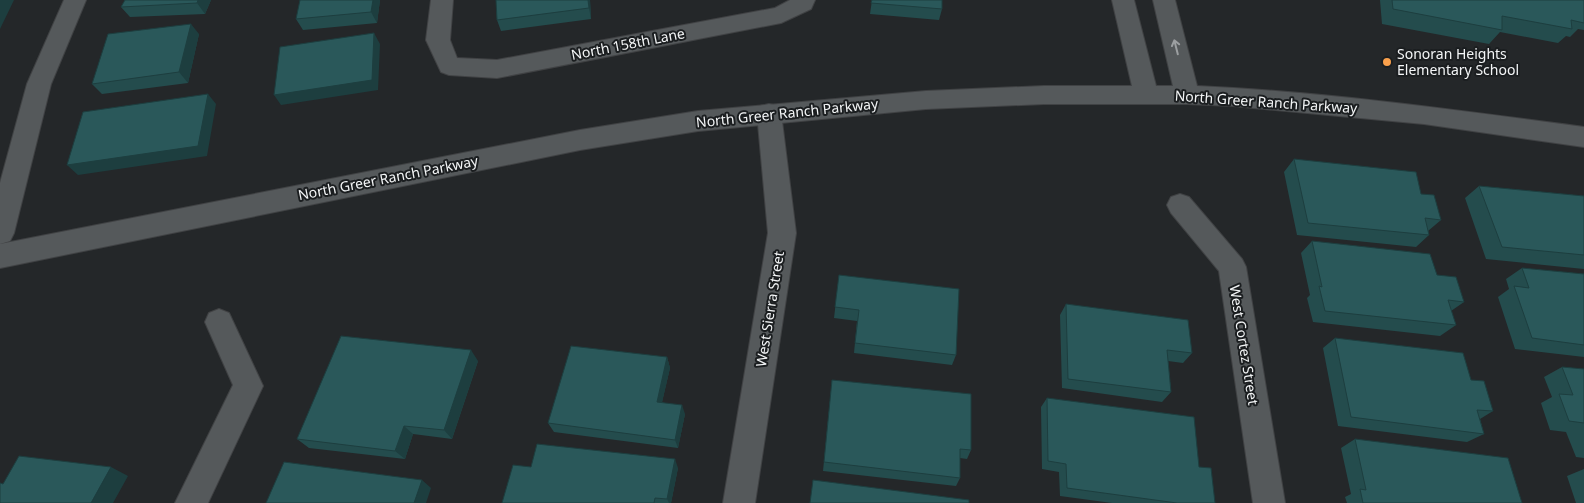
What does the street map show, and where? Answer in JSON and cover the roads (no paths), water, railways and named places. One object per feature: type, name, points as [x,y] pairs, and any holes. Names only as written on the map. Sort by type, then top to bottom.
[{"type":"street","points":[[0,233],[39,84],[75,0]]},
{"type":"street","name":"North 158th Lane","points":[[442,0],[438,40],[449,66],[496,69],[781,15],[804,2]]},
{"type":"street","points":[[1123,0],[1146,94]]},
{"type":"street","points":[[1164,0],[1187,95]]},
{"type":"street","name":"North Greer Ranch Parkway","points":[[0,256],[580,140],[698,121],[980,96],[1146,94],[1233,97],[1424,115],[1584,137]]},
{"type":"street","name":"West Sierra Street","points":[[739,503],[782,233],[769,114]]},
{"type":"street","name":"West Cortez Street","points":[[1180,205],[1232,267],[1270,503]]},
{"type":"street","points":[[191,503],[248,386],[219,322]]},
{"type":"place","name":"Sonoran Heights Elementary School","points":[[1387,62]]}]
